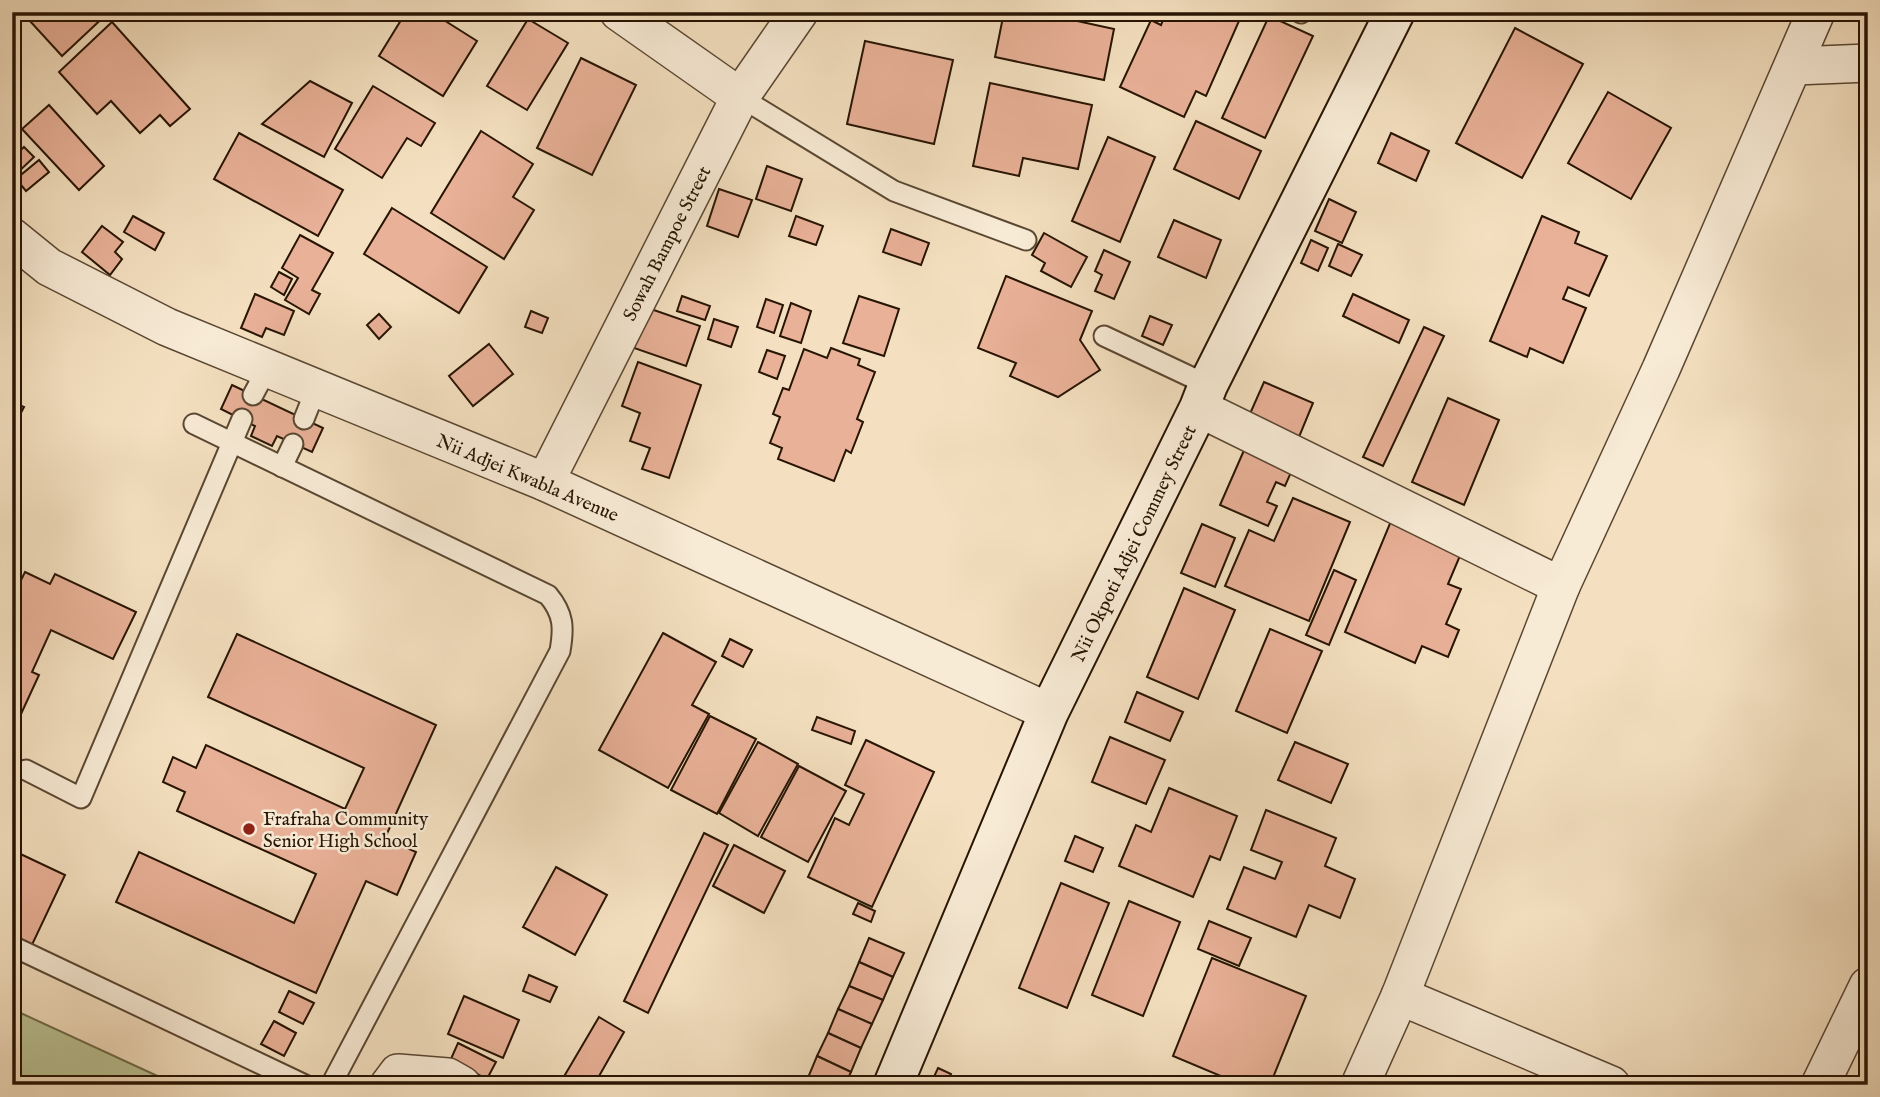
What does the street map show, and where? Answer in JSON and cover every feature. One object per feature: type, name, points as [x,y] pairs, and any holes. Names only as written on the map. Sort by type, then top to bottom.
[{"type":"street","points":[[619,12],[740,97]]},
{"type":"street","name":"Sowah Bampoe Street","points":[[545,482],[740,97],[799,12]]},
{"type":"street","name":"Nii Okpoti Adjei Commey Street","points":[[893,1085],[1049,712],[1395,12]]},
{"type":"street","points":[[1360,1085],[1400,996],[1561,586],[1661,369],[1816,12]]},
{"type":"street","points":[[1794,66],[1868,63]]},
{"type":"street","name":"Nii Adjei Kwabla Avenue","points":[[12,237],[49,267],[167,327],[260,381],[310,404],[545,482],[1049,712]]},
{"type":"street","points":[[1204,397],[1561,586]]},
{"type":"street","points":[[1820,1085],[1868,986]]},
{"type":"street","points":[[1400,996],[1611,1085]]},
{"type":"street","points":[[389,1085],[398,1073],[449,1077],[462,1085]]},
{"type":"lane","points":[[740,97],[894,191],[1026,240]]},
{"type":"lane","points":[[1104,336],[1204,397]]},
{"type":"lane","points":[[26,770],[81,798],[242,419]]},
{"type":"lane","points":[[194,424],[548,595],[563,618],[564,630],[559,651],[331,1085]]},
{"type":"lane","points":[[282,467],[293,444]]},
{"type":"lane","points":[[12,946],[305,1085]]},
{"type":"green space","points":[[12,1009],[177,1085],[12,1085]]},
{"type":"building","points":[[37,12],[109,12],[62,56],[29,20]]},
{"type":"building","points":[[406,12],[431,12],[477,41],[443,96],[379,56]]},
{"type":"building","points":[[1004,12],[1036,12],[1114,29],[1104,80],[995,57]]},
{"type":"building","points":[[1166,12],[1220,12],[1239,21],[1206,96],[1196,91],[1184,117],[1120,87],[1151,20],[1161,25]]},
{"type":"building","points":[[1269,16],[1313,36],[1265,138],[1222,118]]},
{"type":"building","points":[[528,19],[568,43],[527,110],[487,86]]},
{"type":"building","points":[[112,22],[190,109],[170,126],[160,115],[140,133],[111,101],[97,114],[59,72]]},
{"type":"building","points":[[1515,28],[1583,64],[1522,178],[1456,143]]},
{"type":"building","points":[[865,41],[953,60],[934,144],[847,124]]},
{"type":"building","points":[[581,58],[636,85],[592,175],[537,148]]},
{"type":"building","points":[[310,81],[352,103],[324,157],[262,124]]},
{"type":"building","points":[[990,83],[1092,105],[1078,169],[1023,158],[1019,176],[973,166]]},
{"type":"building","points":[[373,86],[435,123],[421,146],[407,138],[382,178],[335,149]]},
{"type":"building","points":[[1608,92],[1671,128],[1631,199],[1568,163]]},
{"type":"building","points":[[49,105],[104,166],[79,190],[22,129]]},
{"type":"building","points":[[1196,121],[1261,151],[1239,199],[1174,169]]},
{"type":"building","points":[[481,131],[533,164],[513,197],[534,210],[504,259],[431,213]]},
{"type":"building","points":[[239,133],[343,190],[318,236],[214,179]]},
{"type":"building","points":[[1391,133],[1429,151],[1416,181],[1378,163]]},
{"type":"building","points":[[1108,137],[1155,157],[1120,242],[1072,221]]},
{"type":"building","points":[[24,147],[34,157],[12,178],[12,158]]},
{"type":"building","points":[[39,160],[49,172],[26,191],[16,179]]},
{"type":"building","points":[[767,166],[802,179],[791,211],[756,199]]},
{"type":"building","points":[[719,189],[752,200],[738,237],[707,226]]},
{"type":"building","points":[[1329,199],[1356,212],[1342,243],[1315,231]]},
{"type":"building","points":[[392,208],[487,267],[459,313],[364,254]]},
{"type":"building","points":[[133,216],[164,233],[155,250],[124,232]]},
{"type":"building","points":[[796,216],[823,226],[816,245],[789,236]]},
{"type":"building","points":[[1542,216],[1579,232],[1575,243],[1607,256],[1589,296],[1568,287],[1563,299],[1586,308],[1563,363],[1530,348],[1527,357],[1490,341]]},
{"type":"building","points":[[1174,220],[1221,240],[1206,278],[1158,257]]},
{"type":"building","points":[[102,226],[123,242],[115,252],[122,259],[110,275],[82,252]]},
{"type":"building","points":[[891,229],[929,243],[921,265],[883,252]]},
{"type":"building","points":[[1044,233],[1087,257],[1071,287],[1041,271],[1045,263],[1032,255]]},
{"type":"building","points":[[300,235],[333,253],[312,290],[320,294],[309,314],[285,300],[298,278],[282,268]]},
{"type":"building","points":[[1311,240],[1328,248],[1318,271],[1301,263]]},
{"type":"building","points":[[1338,244],[1362,255],[1351,276],[1329,266]]},
{"type":"building","points":[[1104,250],[1130,262],[1114,299],[1095,291],[1102,275],[1095,271]]},
{"type":"building","points":[[279,272],[292,279],[284,295],[271,287]]},
{"type":"building","points":[[1006,276],[1092,311],[1080,340],[1100,370],[1058,397],[1010,376],[1016,363],[978,348]]},
{"type":"building","points":[[255,294],[294,311],[284,335],[266,328],[262,337],[241,328]]},
{"type":"building","points":[[1353,294],[1409,320],[1399,343],[1343,316]]},
{"type":"building","points":[[682,296],[710,306],[705,320],[677,311]]},
{"type":"building","points":[[859,296],[899,309],[884,356],[843,343]]},
{"type":"building","points":[[766,299],[783,305],[774,333],[757,327]]},
{"type":"building","points":[[791,303],[811,311],[801,343],[780,336]]},
{"type":"building","points":[[648,308],[700,326],[686,366],[634,348]]},
{"type":"building","points":[[531,311],[548,318],[542,333],[525,327]]},
{"type":"building","points":[[379,314],[391,327],[379,339],[367,325]]},
{"type":"building","points":[[1150,316],[1172,325],[1163,345],[1142,336]]},
{"type":"building","points":[[714,319],[738,327],[731,347],[708,339]]},
{"type":"building","points":[[1424,327],[1444,336],[1383,466],[1363,457]]},
{"type":"building","points":[[489,344],[513,374],[473,406],[449,376]]},
{"type":"building","points":[[831,348],[860,359],[858,365],[875,372],[857,419],[863,422],[851,453],[846,450],[834,481],[778,459],[782,448],[770,443],[780,417],[773,414],[783,388],[789,390],[804,349],[827,358]]},
{"type":"building","points":[[767,350],[785,356],[777,379],[759,372]]},
{"type":"building","points":[[638,362],[701,385],[669,478],[642,469],[650,448],[630,441],[640,413],[622,406]]},
{"type":"building","points":[[1264,382],[1313,403],[1299,437],[1249,416]]},
{"type":"building","points":[[232,385],[323,428],[312,452],[277,436],[272,446],[251,436],[255,426],[221,409]]},
{"type":"building","points":[[1448,398],[1499,420],[1464,505],[1412,482]]},
{"type":"building","points":[[12,402],[24,407],[12,430]]},
{"type":"building","points":[[1245,448],[1296,461],[1285,486],[1276,482],[1267,502],[1277,506],[1268,526],[1220,505]]},
{"type":"building","points":[[1293,498],[1350,522],[1309,621],[1225,586],[1249,530],[1274,541]]},
{"type":"building","points":[[1391,521],[1462,551],[1448,584],[1461,589],[1446,624],[1459,630],[1448,657],[1422,646],[1415,663],[1345,632]]},
{"type":"building","points":[[1202,524],[1235,538],[1215,587],[1181,573]]},
{"type":"building","points":[[1334,570],[1356,580],[1329,645],[1306,635]]},
{"type":"building","points":[[25,572],[50,584],[55,574],[136,612],[113,659],[51,630],[32,672],[39,675],[15,727],[12,725],[12,598]]},
{"type":"building","points":[[1184,588],[1235,610],[1198,699],[1147,677]]},
{"type":"building","points":[[1270,629],[1322,651],[1287,733],[1236,711]]},
{"type":"building","points":[[663,633],[716,662],[692,705],[709,714],[668,788],[599,750]]},
{"type":"building","points":[[237,634],[436,725],[385,838],[416,852],[397,895],[366,881],[316,993],[116,902],[139,852],[294,923],[316,874],[177,811],[185,792],[163,782],[173,757],[196,768],[206,745],[345,809],[364,768],[208,697]]},
{"type":"building","points":[[730,639],[752,650],[743,667],[722,656]]},
{"type":"building","points":[[1137,692],[1183,712],[1170,741],[1125,722]]},
{"type":"building","points":[[710,716],[756,739],[717,814],[671,790]]},
{"type":"building","points":[[817,717],[855,731],[851,744],[812,730]]},
{"type":"building","points":[[1110,737],[1165,760],[1146,804],[1092,782]]},
{"type":"building","points":[[866,740],[934,772],[872,907],[808,877],[835,818],[849,825],[864,794],[845,785]]},
{"type":"building","points":[[758,742],[798,764],[758,836],[719,813]]},
{"type":"building","points":[[1295,742],[1348,764],[1331,803],[1278,780]]},
{"type":"building","points":[[799,766],[846,791],[808,862],[761,837]]},
{"type":"building","points":[[1169,788],[1237,816],[1220,860],[1210,856],[1193,897],[1119,866],[1136,825],[1151,832]]},
{"type":"building","points":[[1266,810],[1336,838],[1325,866],[1355,879],[1340,918],[1309,905],[1296,937],[1227,909],[1244,867],[1275,879],[1282,862],[1251,850]]},
{"type":"building","points":[[704,833],[728,845],[648,1013],[624,1001]]},
{"type":"building","points":[[1075,836],[1103,848],[1093,872],[1065,861]]},
{"type":"building","points":[[734,845],[785,871],[764,913],[713,886]]},
{"type":"building","points":[[12,850],[65,875],[30,949],[12,940]]},
{"type":"building","points":[[556,867],[607,895],[575,955],[523,927]]},
{"type":"building","points":[[1061,883],[1109,903],[1067,1008],[1019,988]]},
{"type":"building","points":[[1129,901],[1180,922],[1143,1016],[1092,995]]},
{"type":"building","points":[[858,903],[875,911],[871,922],[853,914]]},
{"type":"building","points":[[1209,921],[1251,938],[1239,966],[1198,949]]},
{"type":"building","points":[[869,938],[904,953],[893,977],[859,962]]},
{"type":"building","points":[[1212,958],[1306,996],[1270,1085],[1242,1085],[1173,1056]]},
{"type":"building","points":[[859,962],[893,977],[883,1000],[849,986]]},
{"type":"building","points":[[529,975],[557,987],[550,1002],[523,991]]},
{"type":"building","points":[[849,986],[883,1000],[872,1024],[838,1009]]},
{"type":"building","points":[[289,991],[314,1003],[303,1024],[279,1012]]},
{"type":"building","points":[[464,996],[519,1020],[503,1058],[448,1034]]},
{"type":"building","points":[[838,1009],[872,1024],[861,1048],[828,1033]]},
{"type":"building","points":[[599,1017],[624,1032],[594,1085],[559,1085]]},
{"type":"building","points":[[274,1021],[296,1033],[284,1056],[261,1044]]},
{"type":"building","points":[[828,1033],[861,1048],[851,1072],[817,1056]]},
{"type":"building","points":[[458,1043],[496,1062],[487,1079],[450,1061]]},
{"type":"building","points":[[817,1056],[851,1072],[845,1085],[817,1085],[807,1080]]},
{"type":"building","points":[[938,1068],[951,1074],[946,1085],[932,1081]]},
{"type":"place","name":"Frafraha Community Senior High School","points":[[249,829]]}]
